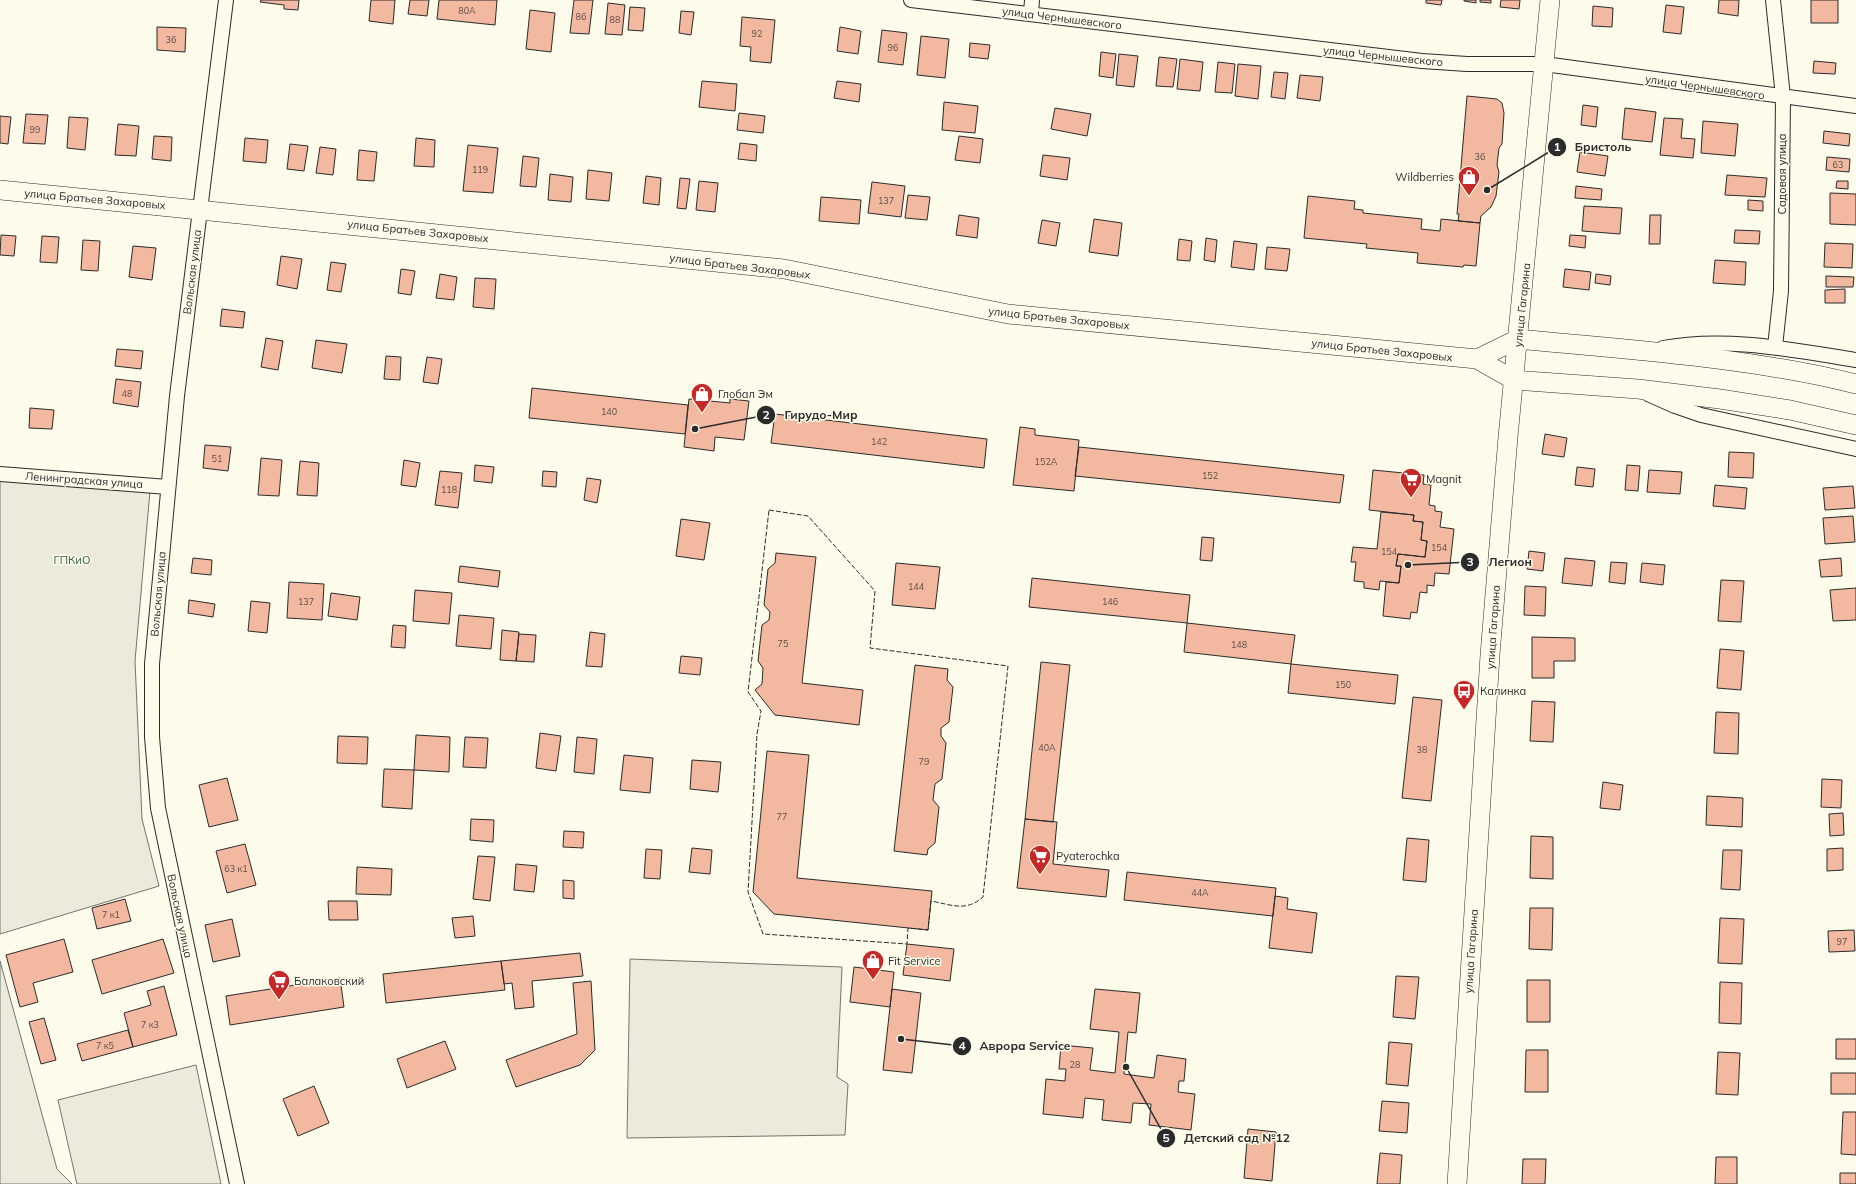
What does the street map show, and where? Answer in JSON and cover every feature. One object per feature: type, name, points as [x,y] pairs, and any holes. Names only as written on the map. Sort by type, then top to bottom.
[{"type":"main road","name":"улица Гагарина","points":[[1457,1184],[1490,655],[1550,0]]},
{"type":"main road","name":"улица Братьев Захаровых","points":[[0,190],[199,209],[784,270],[1008,314],[1477,360],[1514,380]]},
{"type":"main road","points":[[1477,360],[1518,339],[1643,351],[1753,365],[1856,384]]},
{"type":"main road","points":[[1514,380],[1638,389],[1720,399],[1790,410],[1856,425]]},
{"type":"street","name":"Вольская улица","points":[[226,0],[199,209],[168,486],[152,664],[152,737],[158,808],[237,1184]]},
{"type":"street","name":"улица Чернышевского","points":[[911,0],[1422,61],[1466,64],[1544,64],[1856,106]]},
{"type":"street","points":[[1031,14],[1032,0]]},
{"type":"street","name":"Садовая улица","points":[[1773,0],[1782,97],[1782,291],[1775,347]]},
{"type":"street","points":[[1643,351],[1673,346],[1715,344],[1775,347],[1856,360]]},
{"type":"street","points":[[1638,389],[1675,406],[1701,415],[1856,449]]},
{"type":"street","name":"Ленинградская улица","points":[[0,474],[168,486]]},
{"type":"green space","name":"ГПКиО","points":[[0,481],[150,491],[135,661],[142,819],[159,886],[0,934]]},
{"type":"green space","points":[[0,961],[57,1169],[72,1184],[0,1184]]},
{"type":"shaded area","points":[[630,959],[842,967],[837,1077],[848,1084],[845,1135],[627,1138]]},
{"type":"shaded area","points":[[196,1065],[221,1184],[77,1184],[58,1100]]},
{"type":"building","points":[[261,0],[299,0],[298,10],[284,9],[284,5],[260,2]]},
{"type":"building","points":[[371,0],[395,0],[393,24],[369,21]]},
{"type":"building","points":[[410,0],[429,0],[427,16],[408,14]]},
{"type":"building","points":[[439,0],[497,0],[495,25],[437,19]]},
{"type":"building","points":[[574,0],[593,0],[589,34],[570,33]]},
{"type":"building","points":[[1426,0],[1442,0],[1441,5],[1426,3]]},
{"type":"building","points":[[1476,0],[1476,3],[1464,1]]},
{"type":"building","points":[[1480,0],[1491,0],[1491,3],[1480,2]]},
{"type":"building","points":[[1501,0],[1520,0],[1519,9],[1500,7]]},
{"type":"building","points":[[1719,0],[1739,0],[1738,16],[1718,13]]},
{"type":"building","points":[[1811,0],[1838,0],[1838,23],[1811,23]]},
{"type":"building","points":[[608,3],[625,5],[622,35],[605,34]]},
{"type":"building","points":[[1666,5],[1684,7],[1681,34],[1663,32]]},
{"type":"building","points":[[1593,6],[1613,8],[1612,27],[1592,26]]},
{"type":"building","points":[[630,7],[645,8],[643,31],[628,30]]},
{"type":"building","points":[[530,10],[555,13],[551,52],[526,49]]},
{"type":"building","points":[[681,11],[694,12],[691,35],[679,33]]},
{"type":"building","points":[[742,17],[775,20],[771,63],[750,61],[751,47],[740,46]]},
{"type":"building","points":[[157,27],[186,28],[185,52],[157,50]]},
{"type":"building","points":[[840,27],[861,31],[858,54],[837,51]]},
{"type":"building","points":[[882,30],[907,33],[903,65],[878,62]]},
{"type":"building","points":[[921,36],[949,39],[945,78],[917,75]]},
{"type":"building","points":[[970,43],[990,45],[988,59],[969,57]]},
{"type":"building","points":[[1101,52],[1116,54],[1113,78],[1099,76]]},
{"type":"building","points":[[1119,54],[1138,56],[1134,87],[1116,85]]},
{"type":"building","points":[[1159,57],[1177,59],[1173,87],[1156,86]]},
{"type":"building","points":[[1180,59],[1203,62],[1200,91],[1177,89]]},
{"type":"building","points":[[1814,61],[1836,63],[1835,74],[1813,73]]},
{"type":"building","points":[[1218,62],[1235,64],[1232,93],[1215,92]]},
{"type":"building","points":[[1238,64],[1261,66],[1258,99],[1235,96]]},
{"type":"building","points":[[1274,72],[1288,73],[1285,99],[1271,97]]},
{"type":"building","points":[[1300,75],[1323,77],[1320,101],[1297,98]]},
{"type":"building","points":[[702,81],[737,84],[735,111],[699,107]]},
{"type":"building","points":[[837,81],[861,84],[859,102],[834,98]]},
{"type":"building","points":[[1467,96],[1497,99],[1502,103],[1504,113],[1502,144],[1499,148],[1497,165],[1499,172],[1496,196],[1491,207],[1481,216],[1480,223],[1458,221],[1459,214],[1457,214]]},
{"type":"building","points":[[944,102],[978,106],[975,133],[942,130]]},
{"type":"building","points":[[1583,105],[1598,107],[1596,127],[1581,125]]},
{"type":"building","points":[[1055,108],[1091,114],[1087,136],[1051,129]]},
{"type":"building","points":[[1625,108],[1656,112],[1652,142],[1622,139]]},
{"type":"building","points":[[739,113],[765,116],[763,133],[737,130]]},
{"type":"building","points":[[26,114],[48,115],[45,144],[23,143]]},
{"type":"building","points":[[0,116],[11,117],[8,144],[0,143]]},
{"type":"building","points":[[69,117],[88,118],[85,150],[67,148]]},
{"type":"building","points":[[1664,118],[1683,119],[1681,138],[1695,139],[1693,158],[1660,155]]},
{"type":"building","points":[[1703,121],[1738,124],[1735,156],[1701,153]]},
{"type":"building","points":[[118,124],[139,126],[136,156],[115,155]]},
{"type":"building","points":[[1824,131],[1850,134],[1849,146],[1823,143]]},
{"type":"building","points":[[154,136],[172,137],[171,161],[152,159]]},
{"type":"building","points":[[959,136],[983,139],[980,163],[955,160]]},
{"type":"building","points":[[245,138],[268,140],[266,163],[243,161]]},
{"type":"building","points":[[416,138],[435,140],[434,167],[414,166]]},
{"type":"building","points":[[740,143],[757,145],[756,161],[738,159]]},
{"type":"building","points":[[290,144],[308,146],[304,171],[287,169]]},
{"type":"building","points":[[468,145],[498,148],[493,193],[463,191]]},
{"type":"building","points":[[320,147],[336,149],[333,175],[316,173]]},
{"type":"building","points":[[359,150],[377,152],[374,181],[357,180]]},
{"type":"building","points":[[1580,152],[1608,156],[1605,176],[1577,172]]},
{"type":"building","points":[[1043,155],[1070,158],[1067,180],[1040,176]]},
{"type":"building","points":[[523,156],[539,158],[536,187],[520,186]]},
{"type":"building","points":[[1827,157],[1850,159],[1849,172],[1826,170]]},
{"type":"building","points":[[588,170],[612,173],[609,201],[586,199]]},
{"type":"building","points":[[550,174],[573,177],[571,202],[548,200]]},
{"type":"building","points":[[1727,175],[1767,178],[1765,197],[1725,195]]},
{"type":"building","points":[[646,176],[661,178],[659,205],[643,203]]},
{"type":"building","points":[[680,178],[690,179],[686,209],[677,208]]},
{"type":"building","points":[[699,181],[718,183],[715,212],[696,210]]},
{"type":"building","points":[[1837,181],[1848,181],[1848,189],[1836,188]]},
{"type":"building","points":[[872,182],[905,186],[901,217],[868,213]]},
{"type":"building","points":[[1576,186],[1602,189],[1601,200],[1575,198]]},
{"type":"building","points":[[1830,193],[1856,194],[1856,225],[1830,224]]},
{"type":"building","points":[[908,195],[930,197],[927,220],[905,218]]},
{"type":"building","points":[[1308,196],[1355,201],[1354,209],[1363,210],[1363,213],[1422,219],[1421,229],[1440,231],[1441,219],[1480,223],[1476,266],[1464,265],[1463,267],[1417,263],[1418,253],[1366,248],[1367,244],[1304,238]]},
{"type":"building","points":[[821,197],[861,200],[859,224],[819,221]]},
{"type":"building","points":[[1748,200],[1763,201],[1763,211],[1748,210]]},
{"type":"building","points":[[1584,206],[1622,208],[1620,234],[1582,231]]},
{"type":"building","points":[[959,215],[979,218],[977,238],[956,235]]},
{"type":"building","points":[[1650,215],[1661,215],[1660,244],[1649,244]]},
{"type":"building","points":[[1094,219],[1122,223],[1118,256],[1089,252]]},
{"type":"building","points":[[1042,220],[1060,223],[1056,246],[1038,243]]},
{"type":"building","points":[[1735,230],[1760,231],[1759,244],[1734,243]]},
{"type":"building","points":[[1,235],[16,236],[14,256],[0,255]]},
{"type":"building","points":[[1570,235],[1586,236],[1585,248],[1569,246]]},
{"type":"building","points":[[42,236],[59,237],[57,263],[40,262]]},
{"type":"building","points":[[1206,238],[1217,240],[1215,262],[1204,260]]},
{"type":"building","points":[[1179,239],[1192,241],[1190,261],[1177,260]]},
{"type":"building","points":[[83,240],[100,241],[98,271],[81,270]]},
{"type":"building","points":[[1234,241],[1257,244],[1254,270],[1231,267]]},
{"type":"building","points":[[1825,243],[1853,244],[1852,268],[1824,267]]},
{"type":"building","points":[[133,246],[156,248],[152,280],[129,277]]},
{"type":"building","points":[[1267,247],[1290,249],[1287,271],[1265,269]]},
{"type":"building","points":[[281,256],[302,259],[297,289],[277,285]]},
{"type":"building","points":[[1715,260],[1746,262],[1745,285],[1713,283]]},
{"type":"building","points":[[331,262],[346,264],[341,292],[327,290]]},
{"type":"building","points":[[401,269],[415,271],[411,295],[398,293]]},
{"type":"building","points":[[1565,269],[1591,272],[1589,290],[1563,287]]},
{"type":"building","points":[[440,274],[457,277],[454,300],[436,298]]},
{"type":"building","points":[[1596,274],[1611,276],[1610,285],[1595,283]]},
{"type":"building","points":[[1826,276],[1854,277],[1853,287],[1826,287]]},
{"type":"building","points":[[475,278],[496,279],[494,309],[473,307]]},
{"type":"building","points":[[1845,289],[1845,303],[1825,303],[1825,290]]},
{"type":"building","points":[[222,309],[245,312],[243,328],[220,326]]},
{"type":"building","points":[[266,338],[283,341],[278,370],[261,367]]},
{"type":"building","points":[[316,340],[347,344],[342,373],[312,368]]},
{"type":"building","points":[[117,349],[143,351],[141,369],[115,366]]},
{"type":"building","points":[[386,356],[401,357],[400,380],[384,379]]},
{"type":"building","points":[[427,357],[442,359],[438,384],[423,382]]},
{"type":"building","points":[[116,379],[141,382],[138,407],[113,403]]},
{"type":"building","points":[[532,388],[688,405],[685,434],[529,418]]},
{"type":"building","points":[[689,399],[730,403],[730,399],[749,401],[744,440],[715,437],[714,451],[684,447]]},
{"type":"building","points":[[30,408],[54,410],[52,429],[29,428]]},
{"type":"building","points":[[775,414],[987,439],[984,468],[771,443]]},
{"type":"building","points":[[1020,427],[1035,429],[1035,435],[1079,440],[1074,491],[1013,485]]},
{"type":"building","points":[[1545,434],[1567,438],[1564,457],[1542,454]]},
{"type":"building","points":[[205,445],[231,447],[228,471],[203,468]]},
{"type":"building","points":[[1079,447],[1344,475],[1340,503],[1075,476]]},
{"type":"building","points":[[1729,452],[1754,453],[1753,478],[1728,477]]},
{"type":"building","points":[[261,458],[282,460],[279,496],[258,495]]},
{"type":"building","points":[[404,460],[420,463],[416,487],[401,485]]},
{"type":"building","points":[[300,461],[319,463],[317,496],[297,495]]},
{"type":"building","points":[[475,465],[494,467],[492,483],[474,481]]},
{"type":"building","points":[[1627,465],[1640,466],[1638,491],[1625,490]]},
{"type":"building","points":[[1577,467],[1595,469],[1593,487],[1575,485]]},
{"type":"building","points":[[1373,470],[1424,475],[1423,484],[1431,485],[1429,505],[1435,506],[1435,511],[1442,512],[1440,527],[1454,529],[1449,574],[1435,573],[1434,586],[1427,585],[1427,593],[1420,592],[1417,613],[1411,612],[1410,619],[1383,616],[1386,582],[1399,583],[1401,566],[1396,566],[1398,554],[1425,557],[1427,541],[1421,540],[1423,522],[1413,521],[1414,515],[1369,510]]},
{"type":"building","points":[[1649,470],[1682,472],[1680,494],[1647,492]]},
{"type":"building","points":[[440,471],[462,473],[458,508],[435,505]]},
{"type":"building","points":[[543,471],[557,472],[556,487],[542,486]]},
{"type":"building","points":[[587,478],[601,480],[597,503],[584,500]]},
{"type":"building","points":[[1715,485],[1747,488],[1745,509],[1713,506]]},
{"type":"building","points":[[1853,486],[1855,508],[1825,510],[1823,488]]},
{"type":"building","points":[[1381,512],[1414,515],[1413,521],[1423,522],[1421,540],[1427,541],[1425,557],[1398,554],[1396,566],[1401,566],[1399,583],[1380,581],[1379,590],[1364,588],[1364,582],[1354,581],[1356,562],[1351,562],[1353,547],[1377,549]]},
{"type":"building","points":[[1853,516],[1855,542],[1825,544],[1823,518]]},
{"type":"building","points":[[681,519],[710,523],[704,560],[676,556]]},
{"type":"building","points":[[1202,537],[1214,538],[1212,561],[1200,560]]},
{"type":"building","points":[[1529,551],[1545,553],[1543,571],[1527,569]]},
{"type":"building","points":[[776,553],[816,557],[802,683],[863,690],[859,725],[775,715],[755,690],[762,684],[763,668],[758,661],[762,625],[769,620],[770,612],[764,605],[768,569],[775,563]]},
{"type":"building","points":[[193,558],[212,560],[211,575],[191,573]]},
{"type":"building","points":[[1565,558],[1595,561],[1592,586],[1562,583]]},
{"type":"building","points":[[1841,558],[1842,576],[1821,577],[1819,560]]},
{"type":"building","points":[[1611,562],[1627,563],[1625,584],[1609,582]]},
{"type":"building","points":[[896,563],[940,567],[935,609],[892,605]]},
{"type":"building","points":[[1642,563],[1665,565],[1663,585],[1640,582]]},
{"type":"building","points":[[460,566],[500,571],[498,587],[458,582]]},
{"type":"building","points":[[1032,578],[1190,595],[1187,623],[1029,607]]},
{"type":"building","points":[[1721,580],[1744,581],[1741,622],[1718,621]]},
{"type":"building","points":[[289,582],[324,584],[322,620],[287,618]]},
{"type":"building","points":[[1525,586],[1546,587],[1545,616],[1524,615]]},
{"type":"building","points":[[1856,588],[1856,620],[1833,621],[1830,590]]},
{"type":"building","points":[[415,590],[452,593],[449,624],[413,621]]},
{"type":"building","points":[[331,593],[360,597],[357,620],[328,616]]},
{"type":"building","points":[[189,600],[215,604],[213,617],[188,613]]},
{"type":"building","points":[[251,601],[270,603],[267,633],[248,631]]},
{"type":"building","points":[[459,615],[494,618],[491,649],[456,646]]},
{"type":"building","points":[[1187,623],[1295,635],[1291,664],[1184,652]]},
{"type":"building","points":[[393,625],[406,626],[405,648],[391,647]]},
{"type":"building","points":[[502,630],[519,632],[516,661],[500,660]]},
{"type":"building","points":[[590,632],[605,634],[602,667],[586,666]]},
{"type":"building","points":[[519,634],[536,635],[534,662],[516,661]]},
{"type":"building","points":[[1532,637],[1575,638],[1575,661],[1554,661],[1554,678],[1532,678]]},
{"type":"building","points":[[1720,649],[1744,651],[1741,690],[1717,688]]},
{"type":"building","points":[[681,656],[702,658],[700,675],[679,673]]},
{"type":"building","points":[[1041,662],[1070,665],[1053,822],[1025,819]]},
{"type":"building","points":[[1291,664],[1398,675],[1395,704],[1288,693]]},
{"type":"building","points":[[915,665],[948,669],[947,680],[953,687],[949,722],[941,728],[941,736],[946,743],[942,779],[935,784],[933,800],[939,807],[935,843],[928,849],[927,855],[894,851]]},
{"type":"building","points":[[1413,697],[1442,700],[1431,801],[1402,798]]},
{"type":"building","points":[[1532,701],[1555,702],[1553,742],[1530,741]]},
{"type":"building","points":[[1716,712],[1739,713],[1738,754],[1714,753]]},
{"type":"building","points":[[540,733],[561,736],[556,771],[536,768]]},
{"type":"building","points":[[416,735],[450,737],[449,772],[414,770]]},
{"type":"building","points":[[338,736],[368,737],[367,764],[337,763]]},
{"type":"building","points":[[465,737],[488,738],[486,768],[463,767]]},
{"type":"building","points":[[577,737],[597,739],[594,774],[574,772]]},
{"type":"building","points":[[767,751],[809,755],[797,878],[932,891],[928,930],[774,914],[753,892]]},
{"type":"building","points":[[624,755],[653,758],[650,793],[620,790]]},
{"type":"building","points":[[692,760],[721,762],[718,792],[690,789]]},
{"type":"building","points":[[384,769],[414,770],[412,809],[382,807]]},
{"type":"building","points":[[227,778],[238,820],[209,827],[199,785]]},
{"type":"building","points":[[1822,779],[1842,780],[1841,808],[1821,807]]},
{"type":"building","points":[[1603,782],[1623,785],[1620,810],[1600,808]]},
{"type":"building","points":[[1707,796],[1743,798],[1742,827],[1706,825]]},
{"type":"building","points":[[1843,813],[1844,835],[1830,836],[1829,814]]},
{"type":"building","points":[[471,819],[494,820],[493,842],[470,840]]},
{"type":"building","points":[[1025,819],[1057,822],[1053,864],[1109,870],[1106,897],[1017,888]]},
{"type":"building","points":[[564,831],[584,832],[583,848],[563,847]]},
{"type":"building","points":[[1531,836],[1553,837],[1553,879],[1530,878]]},
{"type":"building","points":[[1407,838],[1429,840],[1426,882],[1403,880]]},
{"type":"building","points":[[245,844],[256,885],[227,893],[216,851]]},
{"type":"building","points":[[692,848],[712,850],[710,874],[689,872]]},
{"type":"building","points":[[1843,848],[1843,870],[1827,871],[1827,849]]},
{"type":"building","points":[[646,849],[662,850],[660,879],[644,878]]},
{"type":"building","points":[[1723,850],[1742,850],[1740,890],[1721,889]]},
{"type":"building","points":[[478,856],[495,857],[490,901],[473,899]]},
{"type":"building","points":[[516,864],[537,866],[534,892],[514,890]]},
{"type":"building","points":[[357,867],[392,869],[391,895],[356,894]]},
{"type":"building","points":[[1127,872],[1276,888],[1273,916],[1124,900]]},
{"type":"building","points":[[563,880],[574,881],[574,899],[563,898]]},
{"type":"building","points":[[1275,896],[1288,898],[1287,909],[1317,913],[1312,953],[1269,948]]},
{"type":"building","points":[[125,899],[131,921],[97,929],[92,908]]},
{"type":"building","points":[[328,901],[357,901],[358,920],[329,920]]},
{"type":"building","points":[[1530,908],[1553,908],[1552,950],[1529,949]]},
{"type":"building","points":[[473,916],[475,936],[455,938],[452,918]]},
{"type":"building","points":[[1720,918],[1744,919],[1742,964],[1718,963]]},
{"type":"building","points":[[232,919],[240,956],[213,962],[205,925]]},
{"type":"building","points":[[1854,930],[1855,951],[1829,952],[1828,931]]},
{"type":"building","points":[[64,939],[73,972],[33,983],[38,1002],[20,1007],[6,955]]},
{"type":"building","points":[[163,939],[174,973],[102,994],[92,960]]},
{"type":"building","points":[[907,944],[954,949],[950,981],[903,975]]},
{"type":"building","points":[[580,953],[583,976],[532,981],[534,1007],[515,1009],[512,983],[504,984],[501,961]]},
{"type":"building","points":[[501,961],[505,990],[386,1003],[383,974]]},
{"type":"building","name":"Fit Service","points":[[854,967],[894,972],[890,1007],[850,1002]]},
{"type":"building","points":[[1396,976],[1419,977],[1415,1019],[1393,1017]]},
{"type":"building","points":[[340,978],[344,1007],[230,1025],[226,996]]},
{"type":"building","points":[[1527,980],[1550,980],[1550,1022],[1527,1022]]},
{"type":"building","points":[[591,981],[595,1050],[580,1065],[516,1087],[506,1060],[577,1034],[573,983]]},
{"type":"building","points":[[1720,982],[1742,983],[1741,1024],[1719,1023]]},
{"type":"building","points":[[164,986],[177,1035],[133,1047],[124,1013],[151,1005],[147,991]]},
{"type":"building","points":[[892,989],[921,993],[912,1073],[883,1070]]},
{"type":"building","points":[[1095,989],[1140,993],[1136,1033],[1128,1032],[1124,1074],[1154,1078],[1157,1055],[1186,1059],[1184,1081],[1179,1081],[1178,1092],[1195,1094],[1191,1130],[1149,1125],[1151,1104],[1133,1103],[1131,1123],[1102,1120],[1104,1100],[1085,1098],[1083,1118],[1043,1114],[1046,1079],[1065,1081],[1066,1069],[1059,1069],[1061,1045],[1093,1048],[1090,1070],[1115,1073],[1119,1032],[1090,1029]]},
{"type":"building","points":[[44,1018],[56,1060],[41,1064],[29,1022]]},
{"type":"building","points":[[128,1030],[133,1047],[82,1061],[77,1044]]},
{"type":"building","points":[[1836,1039],[1856,1039],[1856,1059],[1836,1059]]},
{"type":"building","points":[[445,1041],[456,1069],[407,1088],[397,1059]]},
{"type":"building","points":[[1389,1042],[1412,1044],[1408,1086],[1386,1084]]},
{"type":"building","points":[[1526,1050],[1548,1050],[1548,1092],[1525,1092]]},
{"type":"building","points":[[1718,1052],[1740,1053],[1738,1095],[1716,1094]]},
{"type":"building","points":[[1831,1073],[1856,1073],[1856,1094],[1831,1094]]},
{"type":"building","points":[[314,1086],[329,1123],[298,1136],[283,1099]]},
{"type":"building","points":[[1382,1101],[1409,1103],[1407,1133],[1379,1131]]},
{"type":"building","points":[[1843,1112],[1856,1112],[1856,1155],[1841,1154]]},
{"type":"building","points":[[1248,1129],[1276,1132],[1272,1181],[1244,1178]]},
{"type":"building","points":[[1380,1153],[1402,1155],[1400,1184],[1377,1184]]},
{"type":"building","points":[[1716,1157],[1737,1157],[1737,1184],[1715,1184]]},
{"type":"building","points":[[1523,1159],[1546,1159],[1545,1184],[1522,1184]]},
{"type":"building","points":[[1840,1173],[1856,1173],[1856,1184],[1840,1184]]},
{"type":"fence","points":[[769,510],[808,516],[875,591],[870,648],[1008,666],[983,897],[977,902],[965,906],[931,901],[928,930],[908,928],[907,944],[763,934],[748,892],[757,734],[761,711],[748,692],[769,510]]},
{"type":"place","name":"Бристоль","points":[[1487,190]]},
{"type":"place","name":"Wildberries","points":[[1469,196]]},
{"type":"place","name":"Глобал Эм","points":[[702,414]]},
{"type":"place","name":"Гирудо-Мир","points":[[695,429]]},
{"type":"place","name":"Magnit","points":[[1411,498]]},
{"type":"place","name":"Легион","points":[[1408,565]]},
{"type":"place","name":"Калинка","points":[[1464,710]]},
{"type":"place","name":"Pyaterochka","points":[[1040,876]]},
{"type":"place","name":"Fit Service","points":[[873,980]]},
{"type":"place","name":"Балаковский","points":[[279,1000]]},
{"type":"place","name":"Аврора Service","points":[[901,1039]]},
{"type":"place","name":"Детский сад №12","points":[[1126,1067]]}]
